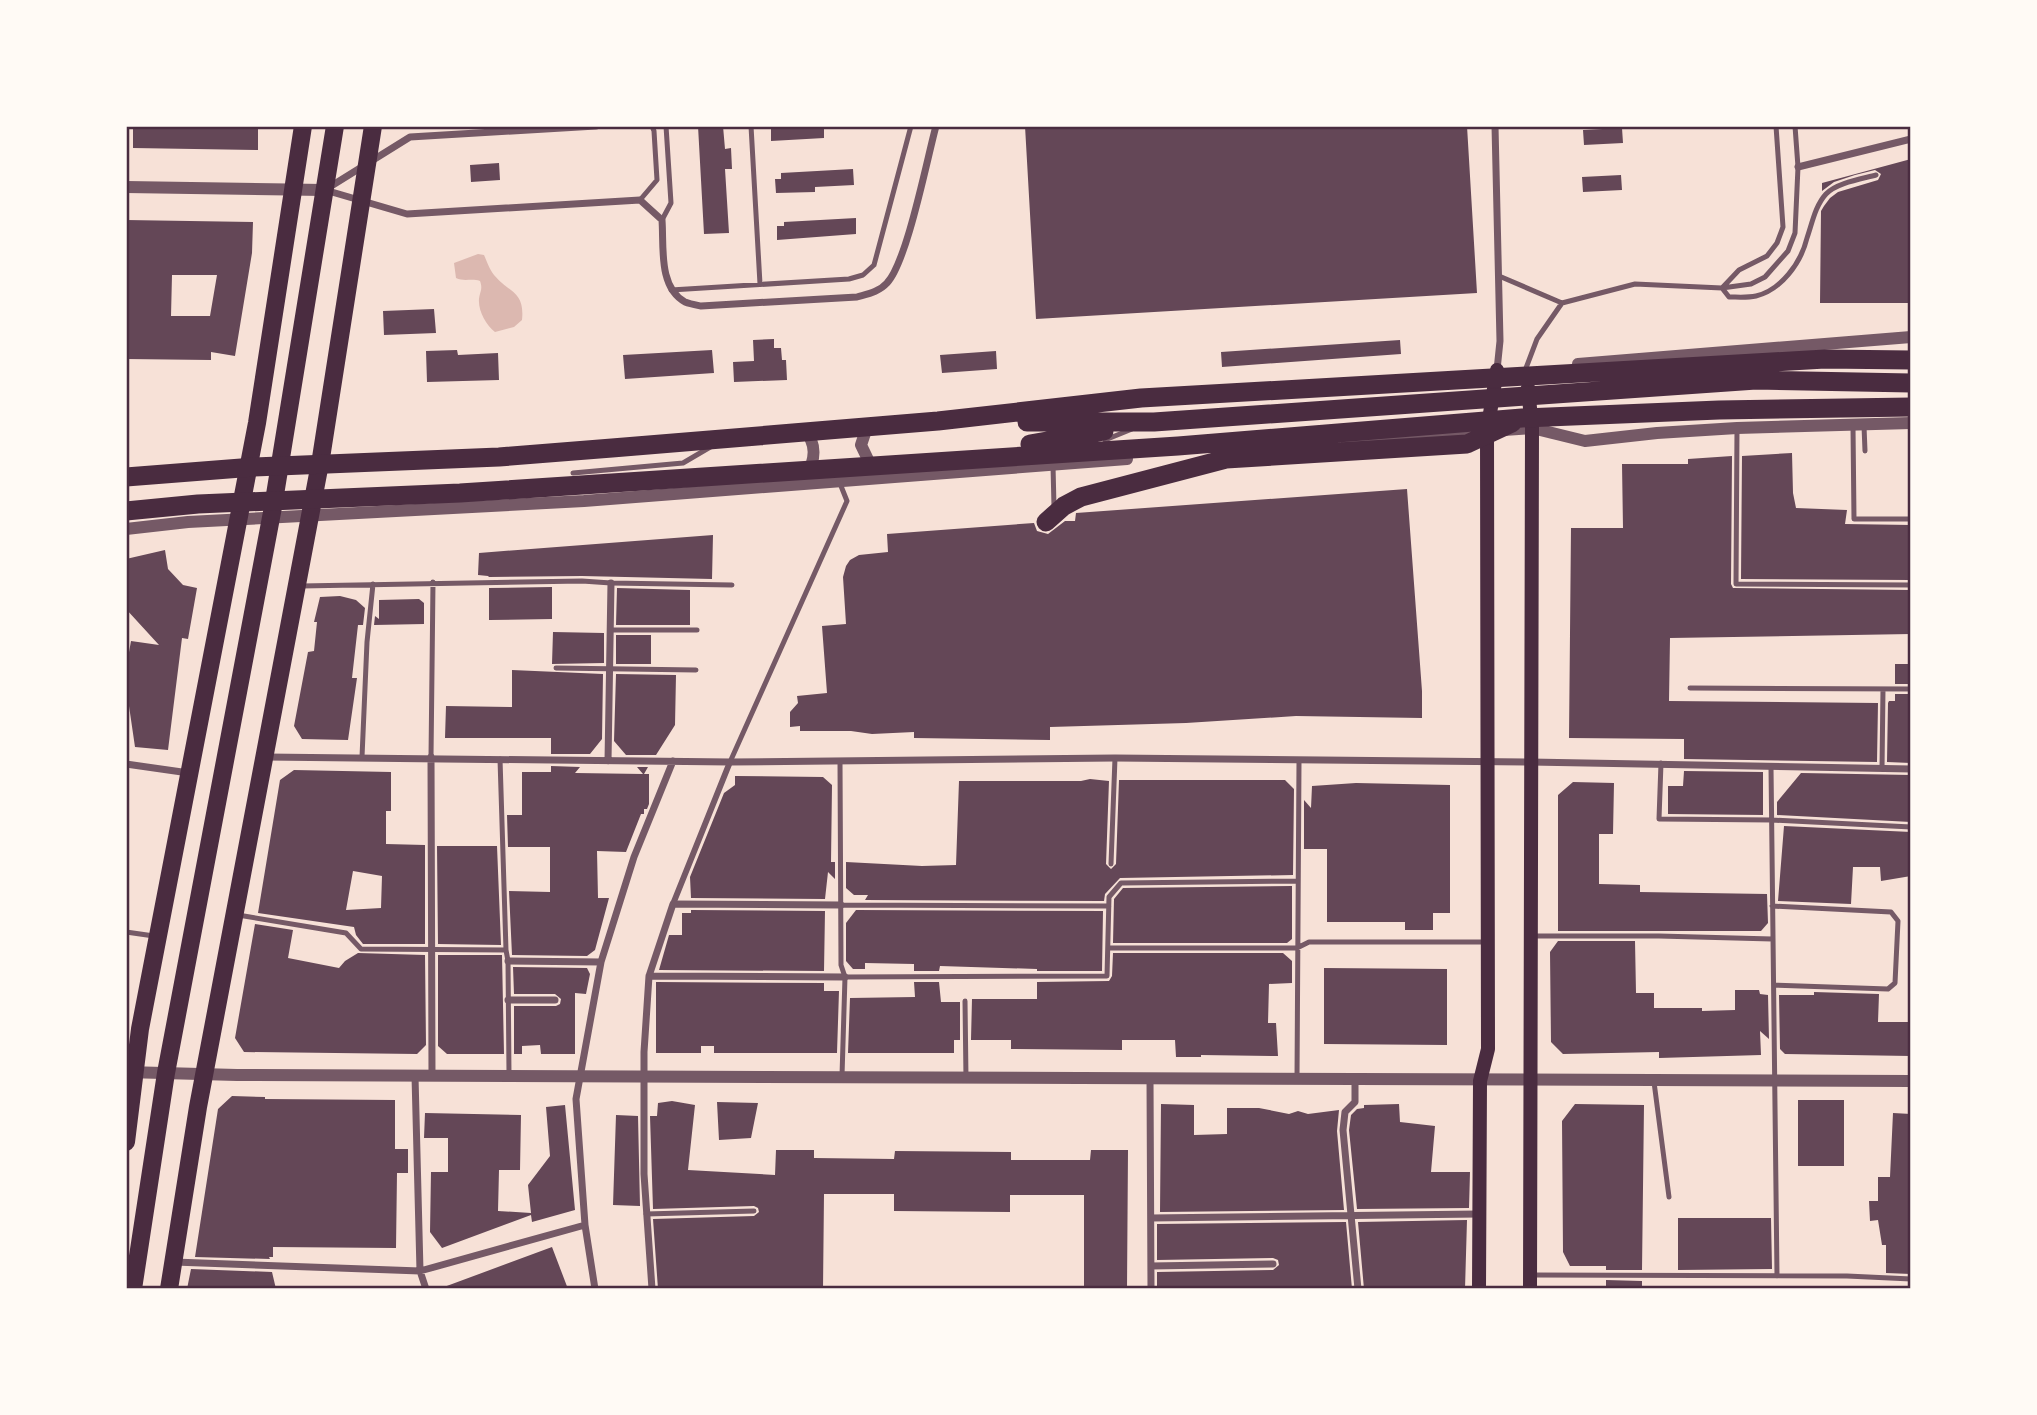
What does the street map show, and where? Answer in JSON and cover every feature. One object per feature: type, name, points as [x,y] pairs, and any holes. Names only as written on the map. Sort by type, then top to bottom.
[{"type":"highway","points":[[126,477],[254,467],[499,457],[938,421],[1141,398],[1825,359],[1911,360]]},
{"type":"highway","points":[[938,421],[1154,422],[1756,380],[1911,383]]},
{"type":"highway","points":[[126,511],[198,504],[474,492],[1719,410],[1911,407]]},
{"type":"highway","points":[[939,461],[1154,422]]},
{"type":"highway","points":[[1050,520],[1064,506],[1081,497],[1226,459],[1467,444],[1527,423]]},
{"type":"main road","points":[[126,1142],[130,1072],[249,461],[303,126]]},
{"type":"main road","points":[[133,1289],[166,1073],[271,517],[335,126]]},
{"type":"main road","points":[[169,1289],[205,1074],[321,458],[373,126]]},
{"type":"main road","points":[[1526,368],[1530,762],[1530,1282]]},
{"type":"main road","points":[[1479,1289],[1480,1081],[1488,1049],[1487,432],[1497,370]]},
{"type":"street","points":[[324,190],[410,137],[596,126]]},
{"type":"street","points":[[126,187],[324,190],[407,214],[640,200],[662,220],[665,275],[671,290],[685,302],[701,306],[857,297],[886,285],[901,259],[936,126]]},
{"type":"street","points":[[1495,126],[1500,341],[1497,370]]},
{"type":"street","points":[[1798,167],[1911,139]]},
{"type":"street","points":[[126,469],[190,463],[399,455],[741,429],[1036,401],[1526,368],[1911,337]]},
{"type":"street","points":[[881,477],[871,468],[861,445],[865,433],[882,417]]},
{"type":"street","points":[[126,529],[271,517],[584,502],[838,480],[1487,432],[1527,423],[1585,441],[1737,428],[1911,423]]},
{"type":"street","points":[[799,424],[812,439],[814,450],[808,473],[799,484]]},
{"type":"street","points":[[608,761],[611,583]]},
{"type":"street","points":[[266,757],[730,762],[1115,758],[1911,769]]},
{"type":"street","points":[[431,757],[432,1076]]},
{"type":"street","points":[[595,1289],[585,1225],[576,1099],[601,962],[634,857],[673,761]]},
{"type":"street","points":[[652,1289],[646,1214],[644,1052],[649,975],[673,904],[730,762]]},
{"type":"street","points":[[126,764],[189,774]]},
{"type":"street","points":[[673,904],[841,905]]},
{"type":"street","points":[[508,961],[601,962]]},
{"type":"street","points":[[649,975],[845,977]]},
{"type":"street","points":[[508,1000],[555,1000]]},
{"type":"street","points":[[130,1072],[415,1076],[1911,1081]]},
{"type":"street","points":[[415,1076],[420,1271],[426,1289]]},
{"type":"street","points":[[1150,1079],[1151,1289]]},
{"type":"street","points":[[1355,1080],[1355,1102],[1345,1112],[1343,1130],[1358,1289]]},
{"type":"street","points":[[1151,1218],[1480,1214]]},
{"type":"street","points":[[173,1262],[420,1271],[585,1225]]},
{"type":"street","points":[[1151,1266],[1273,1264]]},
{"type":"lane","points":[[640,200],[657,180],[652,126]]},
{"type":"lane","points":[[662,220],[671,203],[666,126]]},
{"type":"lane","points":[[751,126],[760,284]]},
{"type":"lane","points":[[671,290],[849,279],[863,275],[874,265],[911,126]]},
{"type":"lane","points":[[1722,288],[1739,270],[1767,257],[1783,228],[1776,126]]},
{"type":"lane","points":[[1499,276],[1562,303],[1635,284],[1722,288],[1751,284],[1765,277],[1788,251],[1795,233],[1798,167],[1796,126]]},
{"type":"lane","points":[[1722,288],[1729,297],[1755,296],[1774,289],[1793,269],[1806,244],[1814,214],[1827,193],[1848,183],[1876,175]]},
{"type":"lane","points":[[1526,368],[1537,340],[1562,303]]},
{"type":"lane","points":[[1036,401],[1073,412]]},
{"type":"lane","points":[[1085,415],[1134,429]]},
{"type":"lane","points":[[1037,466],[1134,429],[1197,423]]},
{"type":"lane","points":[[1859,424],[1865,451]]},
{"type":"lane","points":[[1859,424],[1854,519],[1911,519]]},
{"type":"lane","points":[[1737,428],[1736,584],[1911,585]]},
{"type":"lane","points":[[573,473],[683,463],[741,429]]},
{"type":"lane","points":[[683,463],[745,488]]},
{"type":"lane","points":[[1050,520],[1053,465]]},
{"type":"lane","points":[[730,762],[847,500],[838,480]]},
{"type":"lane","points":[[297,586],[582,581],[732,585]]},
{"type":"lane","points":[[431,757],[433,582]]},
{"type":"lane","points":[[362,757],[367,642],[373,584]]},
{"type":"lane","points":[[610,630],[697,630]]},
{"type":"lane","points":[[556,668],[696,670]]},
{"type":"lane","points":[[1690,688],[1911,689]]},
{"type":"lane","points":[[1882,769],[1883,689]]},
{"type":"lane","points":[[1111,864],[1115,758]]},
{"type":"lane","points":[[500,759],[508,961],[509,1076]]},
{"type":"lane","points":[[1297,1079],[1299,761]]},
{"type":"lane","points":[[840,762],[841,965],[845,977],[842,1078]]},
{"type":"lane","points":[[1661,764],[1659,819],[1772,820],[1911,827]]},
{"type":"lane","points":[[1771,767],[1777,1276]]},
{"type":"lane","points":[[845,977],[1107,976],[1109,897],[1121,883],[1298,881]]},
{"type":"lane","points":[[841,905],[1109,906]]},
{"type":"lane","points":[[1772,906],[1891,912],[1898,921],[1895,983],[1888,989],[1774,985]]},
{"type":"lane","points":[[236,914],[346,933],[361,949],[506,950]]},
{"type":"lane","points":[[126,932],[158,937]]},
{"type":"lane","points":[[1530,936],[1772,939]]},
{"type":"lane","points":[[1109,948],[1297,948],[1309,942],[1488,942]]},
{"type":"lane","points":[[965,1000],[966,1078]]},
{"type":"lane","points":[[1654,1079],[1668,1196]]},
{"type":"lane","points":[[646,1214],[754,1211]]},
{"type":"lane","points":[[1530,1282],[1777,1276],[1911,1279]]},
{"type":"shaded area","points":[[478,254],[484,255],[494,275],[515,293],[521,303],[522,320],[514,327],[495,332],[481,313],[480,281],[456,278],[454,263]]},
{"type":"building","points":[[133,126],[258,126],[258,150],[133,148]]},
{"type":"building","points":[[698,126],[723,126],[725,149],[731,148],[732,169],[725,169],[729,233],[704,234]]},
{"type":"building","points":[[771,126],[824,126],[824,138],[771,141]]},
{"type":"building","points":[[1025,126],[1467,126],[1477,293],[1036,319]]},
{"type":"building","points":[[1622,128],[1623,143],[1584,145],[1583,130]]},
{"type":"building","points":[[1911,159],[1911,303],[1820,303],[1821,211],[1838,192],[1878,180],[1881,174],[1875,170],[1855,175],[1834,182],[1822,191],[1822,183]]},
{"type":"building","points":[[499,163],[500,180],[471,182],[470,165]]},
{"type":"building","points":[[853,169],[854,185],[815,187],[815,192],[776,193],[775,179],[781,179],[781,173]]},
{"type":"building","points":[[1621,175],[1622,190],[1583,192],[1582,177]]},
{"type":"building","points":[[856,218],[856,234],[777,240],[777,226],[784,226],[784,222]]},
{"type":"building","points":[[126,220],[253,222],[252,253],[235,356],[211,352],[211,360],[126,359]],"holes":[[[172,275],[217,275],[210,316],[171,316]]]},
{"type":"building","points":[[434,309],[436,333],[384,335],[383,311]]},
{"type":"building","points":[[774,339],[774,348],[781,348],[782,360],[786,360],[787,380],[734,382],[733,362],[754,361],[753,340]]},
{"type":"building","points":[[1400,340],[1401,354],[1222,367],[1221,352]]},
{"type":"building","points":[[457,350],[458,355],[498,353],[499,380],[427,382],[426,351]]},
{"type":"building","points":[[712,350],[714,373],[625,379],[623,355]]},
{"type":"building","points":[[996,351],[997,369],[942,373],[940,355]]},
{"type":"building","points":[[1792,453],[1796,508],[1847,510],[1845,524],[1911,525],[1911,580],[1741,579],[1742,456]]},
{"type":"building","points":[[1732,456],[1733,588],[1911,590],[1911,634],[1670,638],[1669,701],[1878,703],[1877,762],[1684,759],[1684,739],[1569,738],[1571,528],[1623,528],[1622,464],[1688,464],[1688,459]]},
{"type":"building","points":[[1407,489],[1422,718],[1296,716],[1050,727],[1050,740],[914,738],[914,732],[872,734],[851,731],[800,731],[800,726],[790,727],[790,712],[798,703],[797,696],[827,693],[822,626],[846,624],[843,577],[846,566],[859,555],[888,552],[887,534],[1034,523],[1037,531],[1048,534],[1065,521],[1075,521],[1076,513]]},
{"type":"building","points":[[713,535],[712,579],[478,575],[479,553]]},
{"type":"building","points":[[165,550],[168,569],[183,585],[197,588],[188,639],[182,638],[168,750],[135,747],[129,706],[126,705],[126,669],[131,641],[159,645],[126,609],[126,559]]},
{"type":"building","points":[[552,587],[552,619],[489,620],[489,588]]},
{"type":"building","points":[[617,588],[690,590],[690,625],[616,625]]},
{"type":"building","points":[[340,596],[356,600],[365,608],[363,625],[358,625],[352,678],[357,678],[348,740],[302,739],[294,726],[308,652],[314,651],[317,622],[314,622],[320,597]]},
{"type":"building","points":[[419,599],[424,603],[424,624],[374,625],[375,616],[379,619],[379,600]]},
{"type":"building","points":[[553,632],[604,633],[604,663],[552,664]]},
{"type":"building","points":[[616,635],[651,635],[651,664],[616,664]]},
{"type":"building","points":[[1895,664],[1911,664],[1911,684],[1895,684]]},
{"type":"building","points":[[512,670],[603,674],[602,739],[590,754],[551,754],[551,738],[445,738],[446,706],[512,707]]},
{"type":"building","points":[[616,674],[676,675],[675,725],[656,755],[626,755],[614,741]]},
{"type":"building","points":[[1895,694],[1911,694],[1911,763],[1887,762],[1888,703],[1895,701]]},
{"type":"building","points":[[551,766],[580,767],[575,773],[643,774],[637,767],[648,767],[644,774],[649,774],[649,804],[647,809],[644,809],[644,814],[641,814],[626,852],[597,851],[598,898],[609,898],[595,950],[587,956],[512,955],[509,891],[550,892],[550,847],[508,847],[507,815],[522,815],[522,772],[551,772]]},
{"type":"building","points":[[294,770],[391,772],[391,811],[386,811],[386,844],[425,845],[425,944],[363,944],[354,927],[258,913],[280,780]],"holes":[[[353,871],[382,876],[381,908],[346,910]]]},
{"type":"building","points":[[1684,771],[1763,772],[1763,815],[1668,814],[1668,786],[1683,786]]},
{"type":"building","points":[[1801,773],[1911,775],[1911,822],[1777,815],[1777,802]]},
{"type":"building","points":[[735,776],[823,777],[832,785],[831,862],[835,862],[835,879],[828,872],[825,899],[691,898],[690,877],[724,793],[735,785]]},
{"type":"building","points":[[1119,780],[1285,780],[1294,789],[1293,875],[1120,878],[1105,894],[1104,901],[865,900],[868,895],[854,895],[846,888],[846,862],[956,865],[959,781],[1109,781],[1106,864],[1111,869],[1116,864]]},
{"type":"building","points":[[1573,782],[1614,783],[1613,834],[1599,834],[1599,884],[1640,885],[1640,892],[1767,894],[1768,923],[1761,931],[1558,931],[1558,795]]},
{"type":"building","points":[[1356,783],[1450,785],[1450,913],[1433,913],[1433,930],[1405,930],[1405,922],[1327,922],[1327,849],[1304,849],[1304,800],[1311,808],[1312,786]]},
{"type":"building","points":[[1784,826],[1911,832],[1911,876],[1881,881],[1880,867],[1853,867],[1851,904],[1778,901]]},
{"type":"building","points":[[437,846],[497,846],[501,945],[438,944]]},
{"type":"building","points":[[1292,886],[1292,939],[1287,943],[1113,943],[1114,899],[1123,888]]},
{"type":"building","points":[[691,910],[825,911],[824,971],[659,970],[669,935],[682,935],[682,913],[691,913]]},
{"type":"building","points":[[856,910],[1103,911],[1102,971],[940,966],[939,971],[914,971],[914,964],[865,963],[865,969],[853,969],[846,961],[846,923]]},
{"type":"building","points":[[255,924],[293,930],[288,958],[339,968],[358,953],[425,955],[426,1045],[417,1054],[244,1052],[235,1038]]},
{"type":"building","points":[[1558,941],[1635,941],[1636,993],[1654,993],[1654,1008],[1735,1010],[1735,990],[1759,990],[1760,994],[1768,995],[1769,1039],[1760,1031],[1761,1055],[1659,1058],[1659,1052],[1563,1054],[1551,1042],[1550,952]]},
{"type":"building","points":[[1113,953],[1283,953],[1292,961],[1292,983],[1269,984],[1268,1023],[1276,1023],[1278,1056],[1176,1057],[1175,1040],[1122,1040],[1122,1050],[1011,1049],[1011,1040],[971,1040],[972,999],[1037,999],[1037,982],[1109,981],[1112,976]]},
{"type":"building","points":[[438,955],[502,955],[504,1054],[447,1054],[438,1046]]},
{"type":"building","points":[[513,967],[587,968],[590,974],[586,994],[575,993],[575,1054],[541,1054],[540,1045],[522,1046],[522,1054],[514,1054],[514,1006],[556,1006],[561,999],[555,994],[514,994]]},
{"type":"building","points":[[1324,968],[1447,969],[1447,1045],[1324,1044]]},
{"type":"building","points":[[656,982],[824,983],[824,991],[839,991],[837,1053],[714,1053],[714,1046],[701,1046],[701,1053],[656,1053]]},
{"type":"building","points":[[914,982],[939,982],[941,1002],[960,1002],[960,1040],[954,1040],[954,1053],[848,1053],[850,998],[915,997]]},
{"type":"building","points":[[1814,992],[1879,994],[1878,1022],[1911,1022],[1911,1056],[1785,1054],[1780,1049],[1779,995],[1814,995]]},
{"type":"building","points":[[232,1096],[265,1099],[395,1100],[395,1149],[408,1149],[408,1173],[397,1173],[396,1248],[273,1247],[273,1257],[269,1257],[270,1259],[195,1257],[218,1109]]},
{"type":"building","points":[[1798,1100],[1844,1100],[1844,1166],[1798,1166]]},
{"type":"building","points":[[672,1101],[695,1105],[688,1170],[775,1175],[776,1150],[814,1150],[814,1158],[894,1159],[895,1151],[1011,1152],[1011,1160],[1090,1160],[1091,1150],[1128,1150],[1127,1289],[1084,1289],[1084,1195],[1010,1195],[1010,1212],[894,1211],[894,1194],[824,1194],[823,1289],[658,1289],[653,1219],[754,1216],[759,1212],[754,1206],[653,1209],[650,1116],[657,1116],[658,1103]]},
{"type":"building","points":[[717,1102],[758,1103],[751,1138],[719,1140]]},
{"type":"building","points":[[1161,1104],[1194,1105],[1194,1135],[1227,1134],[1227,1108],[1259,1108],[1289,1114],[1298,1111],[1308,1114],[1339,1110],[1337,1131],[1344,1210],[1160,1212]]},
{"type":"building","points":[[1399,1104],[1400,1122],[1435,1126],[1431,1172],[1470,1172],[1469,1208],[1357,1209],[1349,1130],[1351,1115],[1357,1109],[1364,1108],[1364,1105]]},
{"type":"building","points":[[1575,1104],[1644,1105],[1642,1270],[1570,1266],[1563,1252],[1562,1121]]},
{"type":"building","points":[[565,1105],[575,1210],[532,1222],[531,1215],[442,1248],[430,1232],[431,1172],[448,1172],[448,1138],[424,1138],[425,1113],[521,1115],[520,1170],[499,1170],[498,1211],[531,1213],[528,1185],[550,1156],[546,1107]]},
{"type":"building","points":[[1893,1113],[1911,1114],[1911,1274],[1886,1273],[1886,1245],[1882,1245],[1878,1220],[1870,1221],[1869,1201],[1878,1201],[1878,1177],[1890,1177]]},
{"type":"building","points":[[616,1115],[638,1116],[640,1206],[613,1205]]},
{"type":"building","points":[[1678,1218],[1771,1218],[1772,1269],[1678,1270]]},
{"type":"building","points":[[1467,1220],[1465,1289],[1364,1289],[1358,1222]]},
{"type":"building","points":[[1346,1222],[1352,1289],[1157,1289],[1157,1272],[1273,1270],[1279,1265],[1278,1260],[1273,1258],[1157,1260],[1157,1224]]},
{"type":"building","points":[[552,1247],[568,1289],[444,1289],[444,1287]]},
{"type":"building","points":[[191,1269],[272,1272],[276,1289],[187,1289]]},
{"type":"building","points":[[1606,1280],[1642,1281],[1642,1289],[1606,1289]]}]
